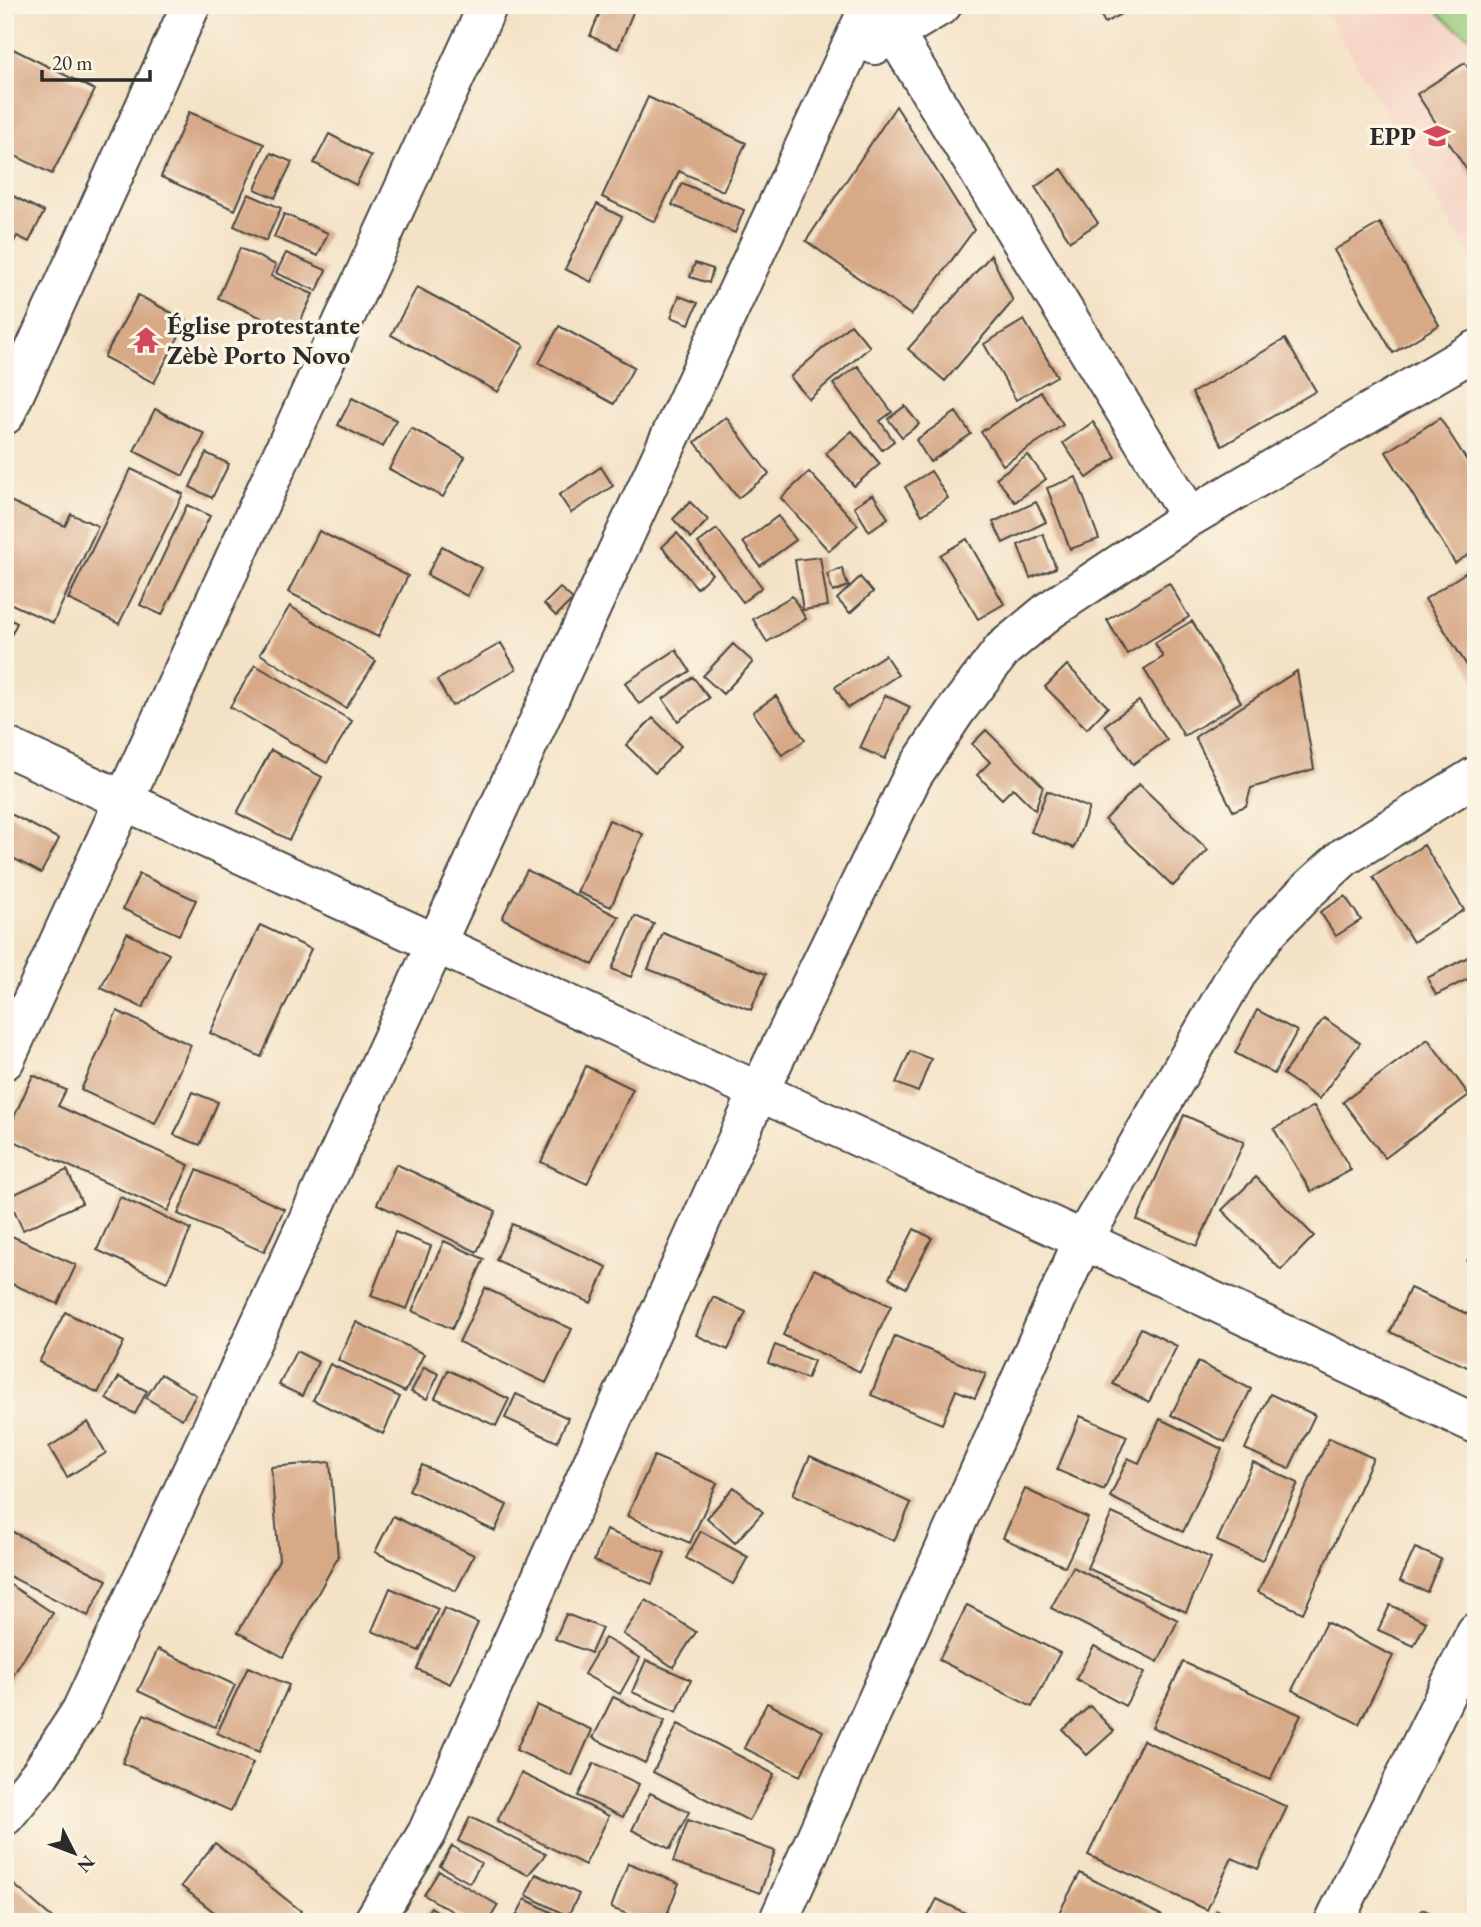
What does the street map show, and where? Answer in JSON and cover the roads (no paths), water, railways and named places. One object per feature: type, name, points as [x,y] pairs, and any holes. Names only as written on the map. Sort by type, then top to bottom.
[{"type":"street","points":[[5,415],[191,5]]},
{"type":"street","points":[[5,1060],[488,5]]},
{"type":"street","points":[[5,1816],[40,1774],[81,1711],[870,5]]},
{"type":"street","points":[[843,64],[886,19],[942,5]]},
{"type":"street","points":[[886,19],[1190,517]]},
{"type":"street","points":[[373,1922],[427,1833],[758,1093],[913,775],[955,712],[1003,649],[1051,610],[1190,517],[1476,350]]},
{"type":"street","points":[[5,746],[1083,1240],[1476,1424]]},
{"type":"street","points":[[778,1922],[1083,1240],[1239,970],[1269,930],[1344,857],[1476,776]]},
{"type":"street","points":[[1334,1922],[1476,1632]]},
{"type":"place","name":"EPP","points":[[1437,136]]},
{"type":"place","name":"Église protestante Zèbè Porto Novo","points":[[146,340]]}]
